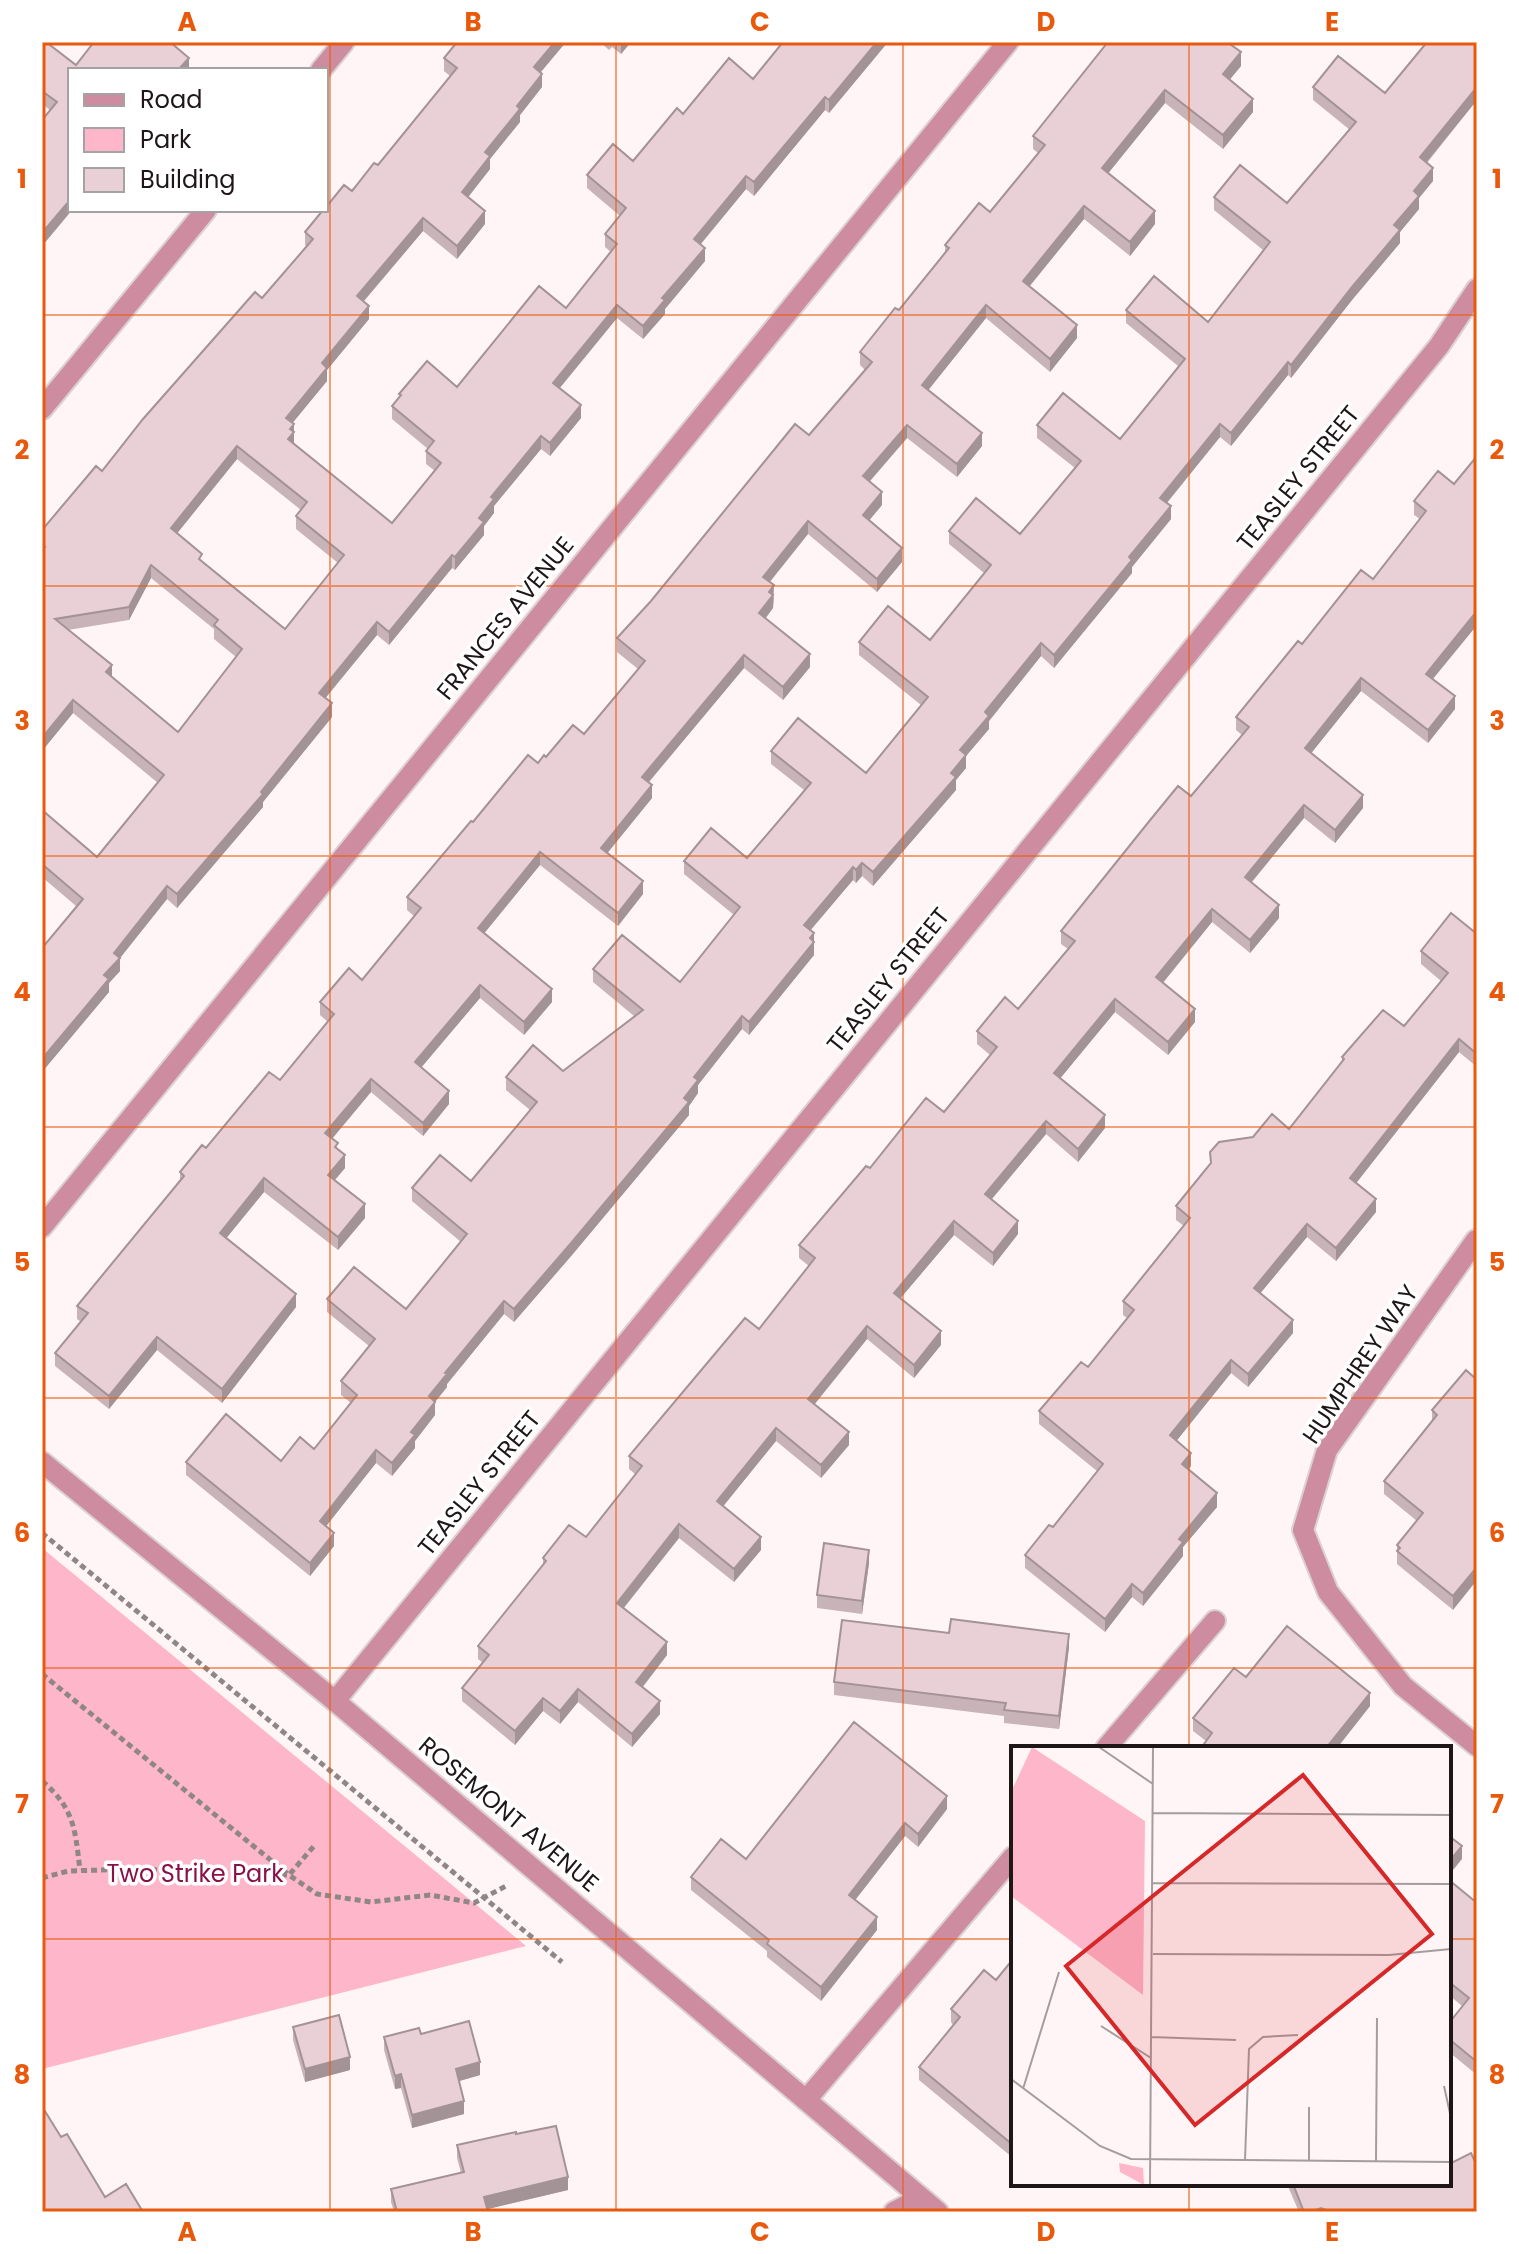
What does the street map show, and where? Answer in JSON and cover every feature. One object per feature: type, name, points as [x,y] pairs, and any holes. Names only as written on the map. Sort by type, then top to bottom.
[{"type":"street","points":[[323,68],[344,42]]},
{"type":"street","name":"FRANCES AVENUE","points":[[42,1227],[1008,42]]},
{"type":"street","points":[[42,409],[204,212]]},
{"type":"street","name":"TEASLEY STREET","points":[[335,1701],[1439,346],[1477,289]]},
{"type":"street","name":"HUMPHREY WAY","points":[[1476,1240],[1327,1450],[1303,1530],[1328,1592],[1403,1686],[1477,1746]]},
{"type":"street","name":"ROSEMONT AVENUE","points":[[42,1462],[335,1701],[938,2212]]},
{"type":"street","points":[[1108,1746],[1215,1621]]},
{"type":"street","points":[[806,2100],[1011,1859]]},
{"type":"street","points":[[894,2212],[921,2198]]},
{"type":"path","points":[[42,1533],[562,1962]]},
{"type":"path","points":[[42,1674],[289,1875],[317,1894],[371,1902],[430,1895],[474,1903]]},
{"type":"path","points":[[42,1781],[59,1795],[74,1825],[80,1870]]},
{"type":"path","points":[[289,1875],[314,1846]]},
{"type":"path","points":[[42,1878],[68,1871],[135,1869],[289,1875]]},
{"type":"green space","name":"Two Strike Park","points":[[42,1548],[474,1903],[526,1946],[42,2069]]},
{"type":"building","points":[[42,42],[76,65],[94,42],[170,42],[189,58],[180,68],[68,68],[68,202],[42,233],[42,120],[57,102],[42,91]]},
{"type":"building","points":[[457,42],[555,42],[534,67],[542,74],[517,106],[520,109],[485,152],[490,156],[462,192],[485,211],[457,246],[423,218],[357,296],[369,306],[322,363],[327,368],[286,418],[294,424],[290,429],[294,432],[288,439],[392,523],[441,463],[426,451],[434,441],[392,406],[427,361],[457,387],[539,286],[566,308],[617,244],[605,234],[626,208],[587,175],[613,144],[633,161],[677,108],[683,114],[729,58],[753,79],[783,42],[877,42],[829,100],[825,97],[754,182],[746,176],[694,239],[705,248],[662,298],[665,300],[643,326],[617,305],[553,383],[581,405],[550,443],[541,436],[491,497],[494,499],[479,518],[484,522],[455,557],[452,555],[389,632],[377,622],[319,693],[332,703],[261,792],[263,794],[177,894],[167,886],[114,953],[120,958],[104,975],[109,979],[42,1059],[42,948],[83,899],[42,864],[42,810],[97,857],[164,775],[73,700],[42,738],[42,550],[45,547],[42,545],[42,530],[96,466],[102,471],[143,419],[255,292],[262,298],[313,239],[305,232],[321,212],[328,212],[328,205],[344,185],[352,191],[374,163],[378,165],[457,68],[444,58]],"holes":[[[237,446],[307,502],[296,516],[344,555],[285,629],[199,559],[202,554],[171,528]],[[151,565],[218,620],[214,625],[242,649],[178,732],[106,672],[112,665],[55,619],[129,607]]]},
{"type":"building","points":[[1108,42],[1227,42],[1241,52],[1223,74],[1253,99],[1223,135],[1165,90],[1102,168],[1155,211],[1130,242],[1084,206],[1023,281],[1077,325],[1050,359],[986,305],[922,385],[982,433],[957,464],[907,425],[863,476],[882,492],[863,515],[902,548],[877,579],[808,521],[763,577],[774,585],[769,592],[773,595],[759,613],[810,654],[783,687],[744,655],[642,777],[652,785],[601,848],[643,881],[618,913],[540,852],[478,928],[552,989],[524,1022],[480,985],[415,1062],[449,1091],[423,1123],[371,1079],[325,1133],[338,1143],[335,1147],[345,1155],[328,1175],[365,1204],[338,1237],[264,1178],[220,1233],[296,1294],[222,1389],[157,1337],[109,1396],[55,1353],[88,1313],[77,1306],[184,1176],[180,1172],[202,1145],[206,1148],[269,1072],[280,1080],[334,1014],[320,1002],[349,968],[362,980],[421,908],[407,897],[528,755],[538,763],[573,725],[584,734],[645,661],[617,638],[651,601],[795,424],[809,435],[872,362],[860,352],[949,248],[945,245],[979,203],[990,212],[1045,145],[1033,136]]},
{"type":"building","points":[[1427,42],[1477,42],[1477,87],[1420,157],[1433,168],[1414,191],[1419,196],[1394,225],[1400,230],[1291,365],[1288,362],[1231,433],[1220,424],[1160,498],[1171,506],[1129,557],[1132,560],[1054,655],[1041,643],[985,712],[989,716],[960,750],[966,755],[951,773],[956,777],[873,872],[862,863],[856,870],[853,867],[804,925],[814,933],[810,938],[814,942],[749,1022],[742,1016],[694,1077],[698,1080],[684,1098],[689,1102],[572,1242],[514,1309],[504,1301],[445,1373],[429,1396],[435,1402],[411,1432],[415,1435],[392,1463],[376,1450],[320,1521],[334,1533],[310,1563],[186,1462],[226,1414],[281,1461],[300,1437],[314,1449],[357,1395],[341,1381],[375,1339],[327,1299],[354,1267],[406,1309],[467,1234],[412,1188],[440,1155],[471,1181],[537,1102],[506,1077],[533,1045],[563,1071],[643,1010],[593,969],[622,935],[680,982],[740,907],[684,861],[711,828],[747,858],[811,783],[771,751],[798,718],[866,773],[928,697],[859,642],[888,606],[930,640],[991,565],[949,531],[976,498],[1020,534],[1081,461],[1037,425],[1063,393],[1120,439],[1185,359],[1126,310],[1154,276],[1208,322],[1270,242],[1214,197],[1240,165],[1287,203],[1356,122],[1313,87],[1338,56],[1385,93]]},
{"type":"building","points":[[1477,456],[1477,611],[1426,674],[1455,696],[1428,730],[1361,678],[1305,748],[1363,795],[1335,830],[1304,805],[1245,877],[1279,905],[1250,940],[1212,909],[1156,977],[1195,1009],[1168,1042],[1115,999],[1054,1073],[1105,1115],[1078,1149],[1046,1121],[985,1194],[1018,1221],[993,1253],[954,1221],[894,1293],[941,1331],[914,1365],[867,1326],[808,1399],[849,1432],[821,1465],[776,1428],[717,1501],[761,1537],[734,1569],[679,1524],[617,1603],[667,1642],[636,1682],[660,1701],[632,1734],[578,1689],[560,1711],[543,1698],[515,1731],[462,1688],[489,1655],[478,1646],[546,1561],[543,1558],[569,1525],[586,1537],[642,1466],[629,1456],[745,1318],[759,1329],[815,1258],[799,1245],[866,1166],[870,1168],[926,1098],[944,1112],[997,1047],[977,1031],[1005,997],[1018,1009],[1075,941],[1061,931],[1178,786],[1191,796],[1249,727],[1236,717],[1298,641],[1302,644],[1361,570],[1373,579],[1426,511],[1414,501],[1438,471],[1454,484]]},
{"type":"building","points":[[1451,913],[1477,934],[1477,1054],[1459,1039],[1350,1178],[1376,1199],[1336,1248],[1307,1224],[1254,1288],[1293,1320],[1248,1374],[1231,1360],[1170,1435],[1191,1453],[1182,1464],[1217,1493],[1179,1539],[1183,1542],[1143,1593],[1132,1584],[1105,1619],[1025,1555],[1049,1525],[1053,1527],[1103,1464],[1039,1411],[1081,1362],[1088,1367],[1134,1310],[1123,1301],[1190,1218],[1176,1206],[1211,1163],[1210,1152],[1219,1142],[1253,1137],[1272,1114],[1289,1129],[1344,1059],[1342,1057],[1383,1010],[1404,1026],[1448,973],[1421,951]]},
{"type":"building","points":[[1466,1370],[1477,1380],[1477,1567],[1453,1596],[1397,1551],[1400,1548],[1397,1545],[1423,1513],[1384,1481],[1437,1415],[1432,1410]]},
{"type":"building","points":[[824,1543],[869,1550],[862,1601],[817,1595]]},
{"type":"building","points":[[951,1619],[1069,1634],[1059,1716],[1004,1710],[1006,1703],[834,1682],[842,1620],[949,1633]]},
{"type":"building","points":[[1287,1626],[1370,1693],[1328,1746],[1202,1746],[1212,1733],[1193,1718],[1234,1668],[1246,1677]]},
{"type":"building","points":[[854,1722],[947,1796],[918,1834],[905,1823],[849,1895],[877,1917],[821,1987],[691,1877],[721,1839],[746,1859]]},
{"type":"building","points":[[1451,1838],[1462,1846],[1451,1860]]},
{"type":"building","points":[[1451,1882],[1477,1903],[1477,2062],[1451,2041],[1451,2020],[1469,1998],[1451,1984]]},
{"type":"building","points":[[1011,1961],[1011,2143],[919,2067],[960,2017],[951,2009],[984,1970],[996,1980]]},
{"type":"building","points":[[339,2015],[350,2057],[305,2069],[293,2027]]},
{"type":"building","points":[[469,2021],[480,2062],[456,2069],[464,2101],[412,2115],[401,2074],[395,2076],[384,2037],[419,2028],[421,2034]]},
{"type":"building","points":[[42,2108],[61,2137],[67,2134],[105,2197],[126,2184],[143,2212],[42,2212]]},
{"type":"building","points":[[556,2126],[568,2177],[484,2197],[488,2212],[397,2212],[391,2189],[464,2172],[457,2145]]},
{"type":"building","points":[[1471,2153],[1477,2166],[1477,2212],[1331,2212],[1321,2208],[1304,2212],[1294,2186],[1451,2186],[1451,2163]]}]
